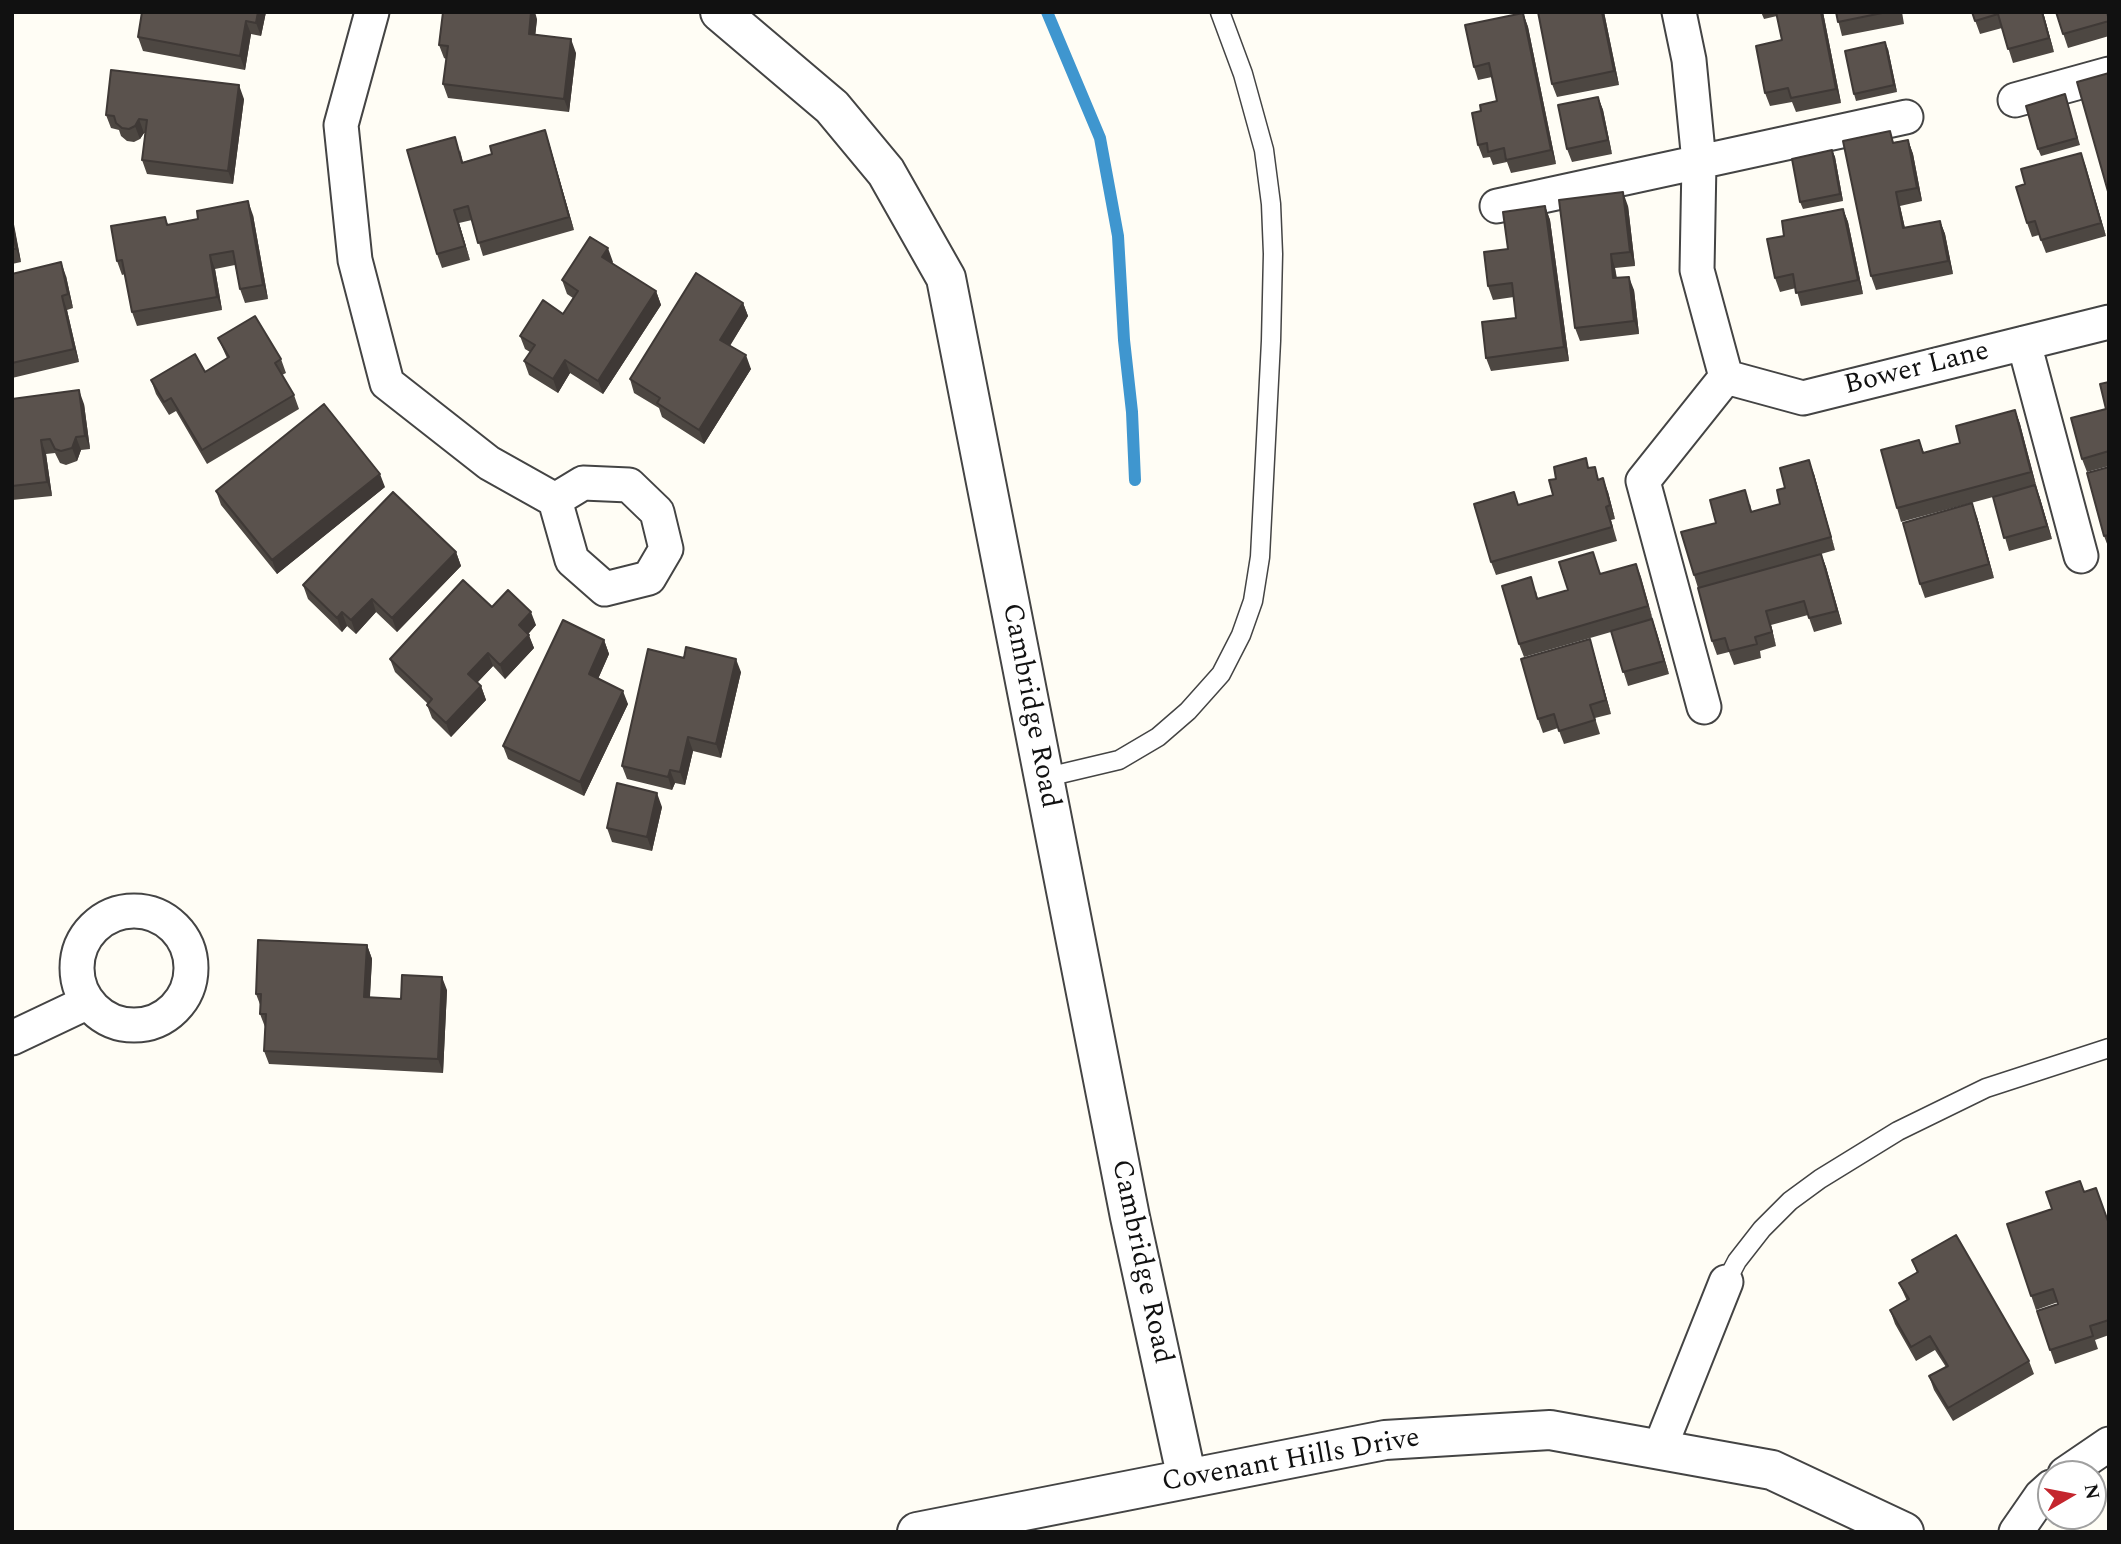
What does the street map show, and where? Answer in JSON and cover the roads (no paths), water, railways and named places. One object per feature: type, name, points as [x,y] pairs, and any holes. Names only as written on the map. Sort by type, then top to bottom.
[{"type":"street","points":[[372,12],[341,125],[355,260],[387,383],[489,463],[555,500]]},
{"type":"street","name":"Cambridge Road","points":[[720,12],[832,107],[886,172],[946,278],[1130,1217],[1187,1479]]},
{"type":"street","points":[[1679,12],[1689,60],[1699,162],[1697,270],[1726,377],[1643,481],[1704,707]]},
{"type":"street","points":[[2015,100],[2109,74]]},
{"type":"street","points":[[1497,206],[1906,117]]},
{"type":"street","name":"Bower Lane","points":[[1726,377],[1803,398],[2109,322]]},
{"type":"street","points":[[2024,343],[2081,556]]},
{"type":"street","points":[[12,1038],[88,1002]]},
{"type":"street","points":[[1659,1450],[1726,1282]]},
{"type":"street","name":"Covenant Hills Drive","points":[[924,1531],[1399,1439],[1550,1430],[1772,1470],[1904,1532]]},
{"type":"street","points":[[2086,1460],[2109,1444]]},
{"type":"street","points":[[2016,1532],[2037,1500]]},
{"type":"lane","points":[[1044,778],[1119,760],[1158,737],[1188,711],[1221,674],[1241,635],[1253,601],[1260,557],[1271,341],[1271,204],[1260,137],[1243,74],[1220,12]]},
{"type":"lane","points":[[1726,1282],[1737,1261],[1762,1229],[1790,1201],[1820,1179],[1898,1131],[1986,1088],[2109,1048]]},
{"type":"waterway","points":[[1047,12],[1100,138],[1118,236],[1135,480]]}]
